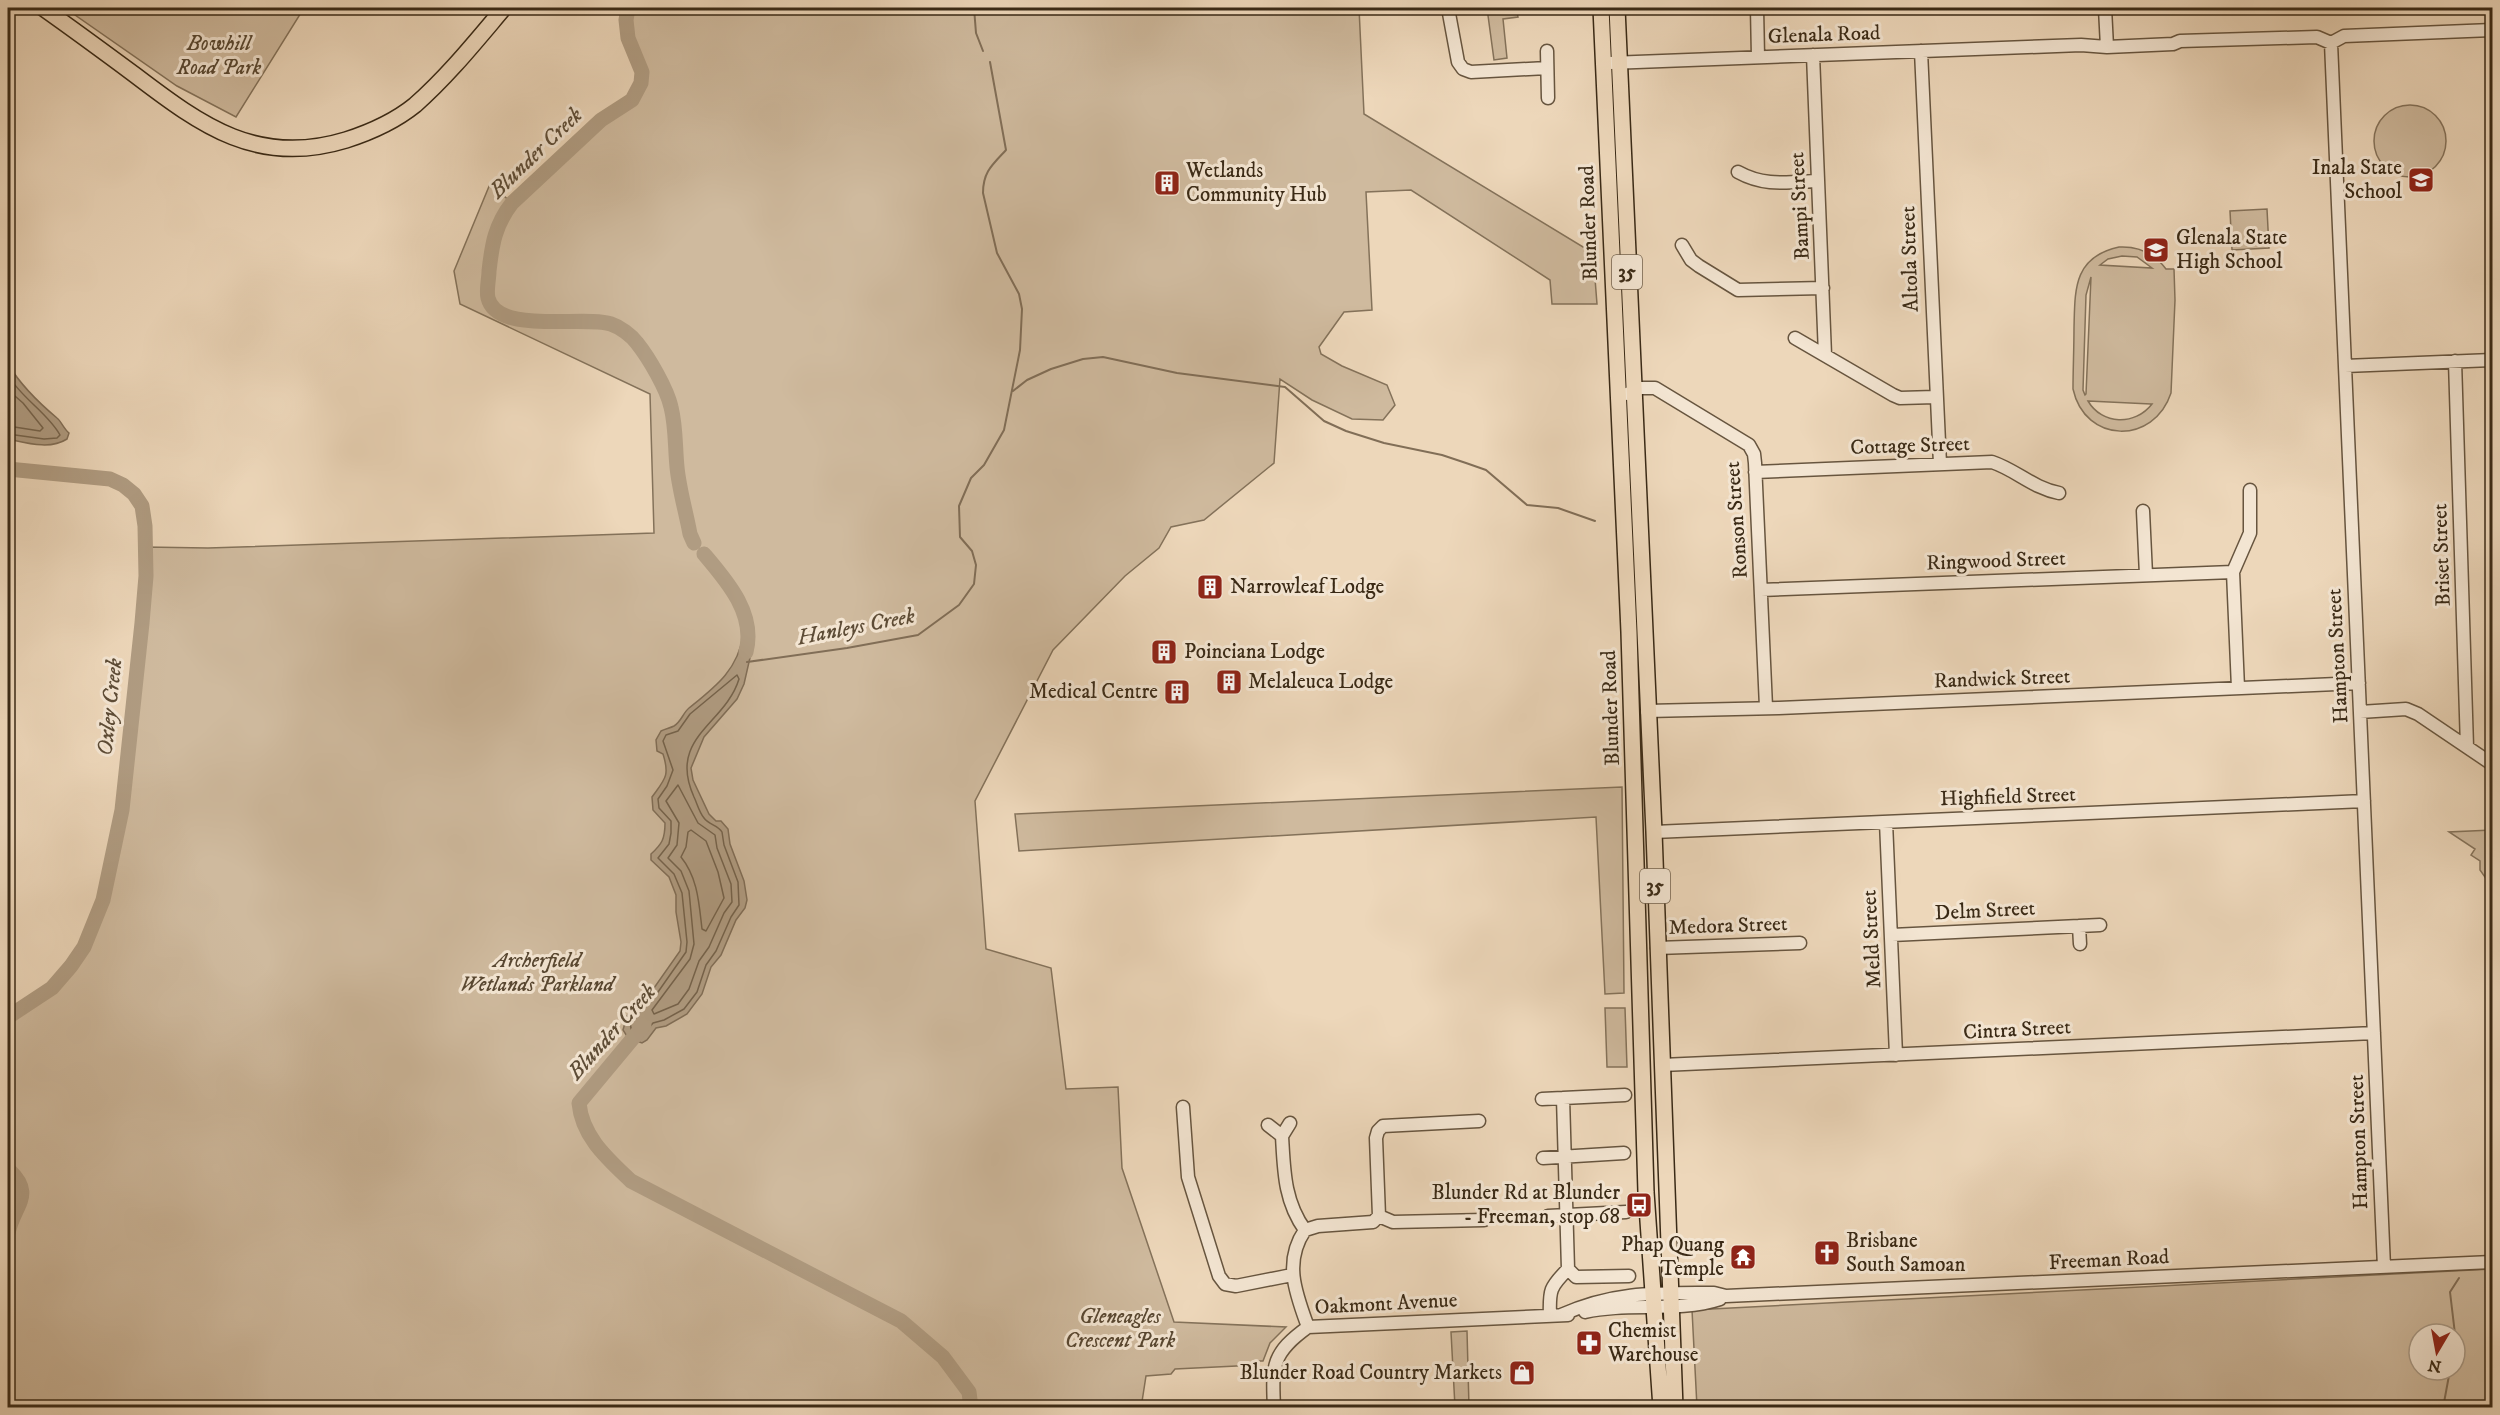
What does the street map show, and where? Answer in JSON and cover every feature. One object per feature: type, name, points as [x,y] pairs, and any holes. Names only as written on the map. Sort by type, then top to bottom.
[{"type":"main road","points":[[43,8],[204,125],[232,138],[258,145],[310,149],[364,135],[393,121],[431,90],[504,8]]},
{"type":"main road","name":"Blunder Road","points":[[1601,8],[1611,63],[1632,391],[1654,832],[1675,1407]]},
{"type":"main road","name":"Blunder Road","points":[[1617,8],[1611,63],[1617,398],[1637,842],[1646,1192],[1661,1407]]},
{"type":"street","points":[[1448,8],[1458,62],[1467,71],[1547,68]]},
{"type":"street","points":[[1756,8],[1758,57]]},
{"type":"street","points":[[2105,8],[2107,44]]},
{"type":"street","name":"Glenala Road","points":[[1611,63],[2107,44],[2172,37],[2180,41],[2318,37],[2331,43],[2344,36],[2493,30]]},
{"type":"street","name":"Hampton Street","points":[[2331,43],[2384,1267]]},
{"type":"street","points":[[1547,51],[1548,98]]},
{"type":"street","name":"Altola Street","points":[[1921,51],[1935,397],[1940,464]]},
{"type":"street","name":"Bampi Street","points":[[1813,55],[1825,355]]},
{"type":"street","points":[[1738,172],[1765,183],[1818,181]]},
{"type":"street","points":[[1682,245],[1691,260],[1738,290],[1823,288]]},
{"type":"street","points":[[1795,338],[1900,398],[1935,397]]},
{"type":"street","points":[[2345,366],[2493,360]]},
{"type":"street","name":"Briset Street","points":[[2455,361],[2467,747]]},
{"type":"street","name":"Ronson Street","points":[[1617,398],[1632,391],[1655,388],[1749,445],[1754,454],[1766,707]]},
{"type":"street","name":"Cottage Street","points":[[1755,472],[1992,462],[2042,490],[2059,493]]},
{"type":"street","points":[[2238,688],[2233,572],[2250,533],[2250,490]]},
{"type":"street","points":[[2143,511],[2146,575]]},
{"type":"street","name":"Ringwood Street","points":[[1761,590],[2233,572]]},
{"type":"street","name":"Randwick Street","points":[[1647,711],[2358,683]]},
{"type":"street","points":[[2360,712],[2406,709],[2418,714],[2493,764]]},
{"type":"street","name":"Highfield Street","points":[[1654,832],[2364,801]]},
{"type":"street","name":"Meld Street","points":[[1886,822],[1896,1055]]},
{"type":"street","name":"Delm Street","points":[[1892,935],[2100,925]]},
{"type":"street","points":[[2079,926],[2080,944]]},
{"type":"street","name":"Medora Street","points":[[1657,948],[1800,943]]},
{"type":"street","name":"Cintra Street","points":[[1662,1065],[2374,1033]]},
{"type":"street","points":[[1542,1099],[1624,1095]]},
{"type":"street","points":[[1563,1098],[1568,1269],[1576,1277],[1629,1276]]},
{"type":"street","points":[[1183,1107],[1188,1177],[1219,1276],[1225,1284],[1236,1286],[1292,1275]]},
{"type":"street","points":[[1308,1327],[1292,1275],[1295,1248],[1305,1230],[1318,1226],[1373,1222],[1379,1216],[1376,1138],[1378,1131],[1383,1126],[1479,1121]]},
{"type":"street","points":[[1290,1123],[1282,1136],[1287,1194],[1296,1218],[1305,1230]]},
{"type":"street","points":[[1268,1125],[1282,1136]]},
{"type":"street","points":[[1543,1158],[1624,1153]]},
{"type":"street","points":[[1548,1216],[1626,1212]]},
{"type":"street","points":[[1379,1216],[1393,1222],[1484,1220]]},
{"type":"street","name":"Freeman Road","points":[[1671,1299],[1714,1301],[1726,1296],[2493,1262]]},
{"type":"street","points":[[1555,1315],[1549,1292],[1553,1284],[1568,1269]]},
{"type":"street","name":"Oakmont Avenue","points":[[1274,1407],[1272,1373],[1281,1349],[1308,1327],[1555,1315],[1671,1299]]},
{"type":"green space","name":"Bowhill Road Park","points":[[65,8],[304,8],[236,117],[177,86]]},
{"type":"green space","name":"Archerfield Wetlands Parkland","points":[[628,8],[1359,8],[1364,114],[1593,253],[1597,304],[1552,304],[1550,280],[1411,190],[1366,192],[1372,310],[1344,312],[1319,347],[1321,354],[1342,366],[1387,385],[1395,405],[1383,420],[1352,419],[1312,400],[1280,379],[1274,463],[1204,520],[1171,527],[1159,548],[1125,576],[1053,650],[975,801],[986,949],[1051,968],[1066,1089],[1118,1087],[1122,1168],[1174,1322],[1286,1327],[1270,1343],[1263,1361],[1257,1361],[1257,1365],[1175,1369],[1171,1374],[1146,1376],[1141,1408],[8,1408],[8,1233],[22,1199],[22,1188],[8,1169],[8,1017],[30,1002],[69,969],[84,947],[96,921],[105,892],[113,862],[124,798],[142,627],[145,547],[208,548],[654,533],[650,394],[460,304],[454,271],[490,184],[512,203],[601,120],[632,99],[641,83],[642,72],[628,38],[626,20]]},
{"type":"green space","points":[[1487,8],[1516,8],[1518,17],[1503,19],[1507,58],[1494,60]]},
{"type":"green space","points":[[2410,105],[2424,108],[2436,115],[2443,127],[2446,141],[2443,155],[2436,167],[2424,174],[2410,177],[2396,174],[2384,167],[2377,155],[2374,141],[2377,127],[2384,115],[2396,108]]},
{"type":"green space","points":[[2267,209],[2269,248],[2232,250],[2230,211]]},
{"type":"green space","points":[[2119,247],[2139,249],[2151,255],[2166,269],[2174,269],[2171,393],[2162,410],[2150,422],[2136,429],[2120,431],[2105,428],[2091,420],[2080,407],[2073,389],[2074,314],[2077,288],[2085,267],[2104,252]],"holes":[[[2122,256],[2137,257],[2152,268],[2100,265],[2108,259]],[[2091,277],[2085,395],[2083,390],[2086,295]],[[2088,401],[2152,404],[2137,416],[2119,420],[2102,415]]]},
{"type":"green space","points":[[1622,787],[1624,993],[1605,994],[1596,817],[1019,851],[1015,814]]},
{"type":"green space","points":[[2492,830],[2492,887],[2480,870],[2480,861],[2471,855],[2475,849],[2449,832]]},
{"type":"green space","points":[[1605,1008],[1625,1008],[1627,1067],[1607,1067]]},
{"type":"green space","points":[[2492,1269],[2492,1407],[1697,1407],[1692,1310]]},
{"type":"green space","points":[[1467,1331],[1469,1407],[1455,1407],[1451,1332]]},
{"type":"water","points":[[8,364],[30,393],[60,421],[69,433],[67,439],[46,445],[8,439]]},
{"type":"water","points":[[750,631],[752,649],[744,684],[737,699],[704,737],[691,768],[693,780],[709,814],[716,821],[721,821],[728,829],[730,844],[744,881],[747,900],[745,908],[736,920],[721,955],[711,967],[702,994],[687,1014],[666,1026],[656,1028],[642,1043],[628,1038],[623,1030],[627,1016],[654,988],[680,951],[681,942],[676,895],[669,877],[651,860],[651,854],[662,841],[665,829],[665,823],[653,810],[652,797],[666,773],[663,754],[657,751],[656,740],[661,731],[676,724],[687,710],[724,677],[736,658],[743,635]]},
{"type":"waterway","name":"Blunder Creek","points":[[628,8],[626,20],[628,38],[642,72],[641,83],[632,100],[601,120],[512,203],[495,235],[487,295],[495,309],[507,316],[542,322],[611,324],[622,329],[635,340],[652,365],[669,400],[674,422],[679,484],[694,543]]},
{"type":"waterway","name":"Hanleys Creek","points":[[974,8],[976,33],[983,51]]},
{"type":"waterway","name":"Hanleys Creek","points":[[747,662],[918,635],[959,605],[974,584],[976,565],[972,551],[960,537],[959,506],[971,478],[984,465],[1004,430],[1020,350],[1022,309],[1019,294],[997,253],[983,193],[987,174],[1006,150],[990,62]]},
{"type":"waterway","points":[[1013,391],[1027,380],[1051,369],[1083,359],[1103,357],[1177,373],[1285,387],[1324,421],[1346,431],[1384,443],[1442,455],[1486,470],[1527,505],[1558,508],[1595,521]]},
{"type":"waterway","name":"Oxley Creek","points":[[8,469],[110,479],[123,485],[134,494],[142,506],[145,526],[146,576],[122,810],[103,900],[84,947],[71,966],[52,988],[8,1017]]},
{"type":"waterway","name":"Blunder Creek","points":[[704,554],[722,575],[743,611],[747,624],[746,652]]},
{"type":"waterway","name":"Blunder Creek","points":[[644,1025],[579,1103],[585,1126],[605,1156],[631,1181],[901,1321],[943,1357],[969,1392],[971,1408]]},
{"type":"waterway","name":"Oxley Creek","points":[[8,1169],[21,1186],[22,1193],[8,1233]]},
{"type":"waterway","points":[[2454,1322],[2450,1292],[2459,1278]]},
{"type":"waterway","points":[[2443,1408],[2448,1382]]},
{"type":"place","name":"Inala State School","points":[[2421,180]]},
{"type":"place","name":"Wetlands Community Hub","points":[[1167,183]]},
{"type":"place","name":"Glenala State High School","points":[[2156,250]]},
{"type":"place","name":"Narrowleaf Lodge","points":[[1210,587]]},
{"type":"place","name":"Poinciana Lodge","points":[[1164,652]]},
{"type":"place","name":"Melaleuca Lodge","points":[[1229,682]]},
{"type":"place","name":"Medical Centre","points":[[1177,692]]},
{"type":"place","name":"Blunder Rd at Blunder - Freeman, stop 68","points":[[1639,1205]]},
{"type":"place","name":"Brisbane South Samoan","points":[[1827,1253]]},
{"type":"place","name":"Phap Quang Temple","points":[[1743,1257]]},
{"type":"place","name":"Chemist Warehouse","points":[[1589,1343]]},
{"type":"place","name":"Blunder Road Country Markets","points":[[1522,1373]]},
{"type":"park label","name":"Gleneagles Crescent Park","points":[[1120,1329]]}]
